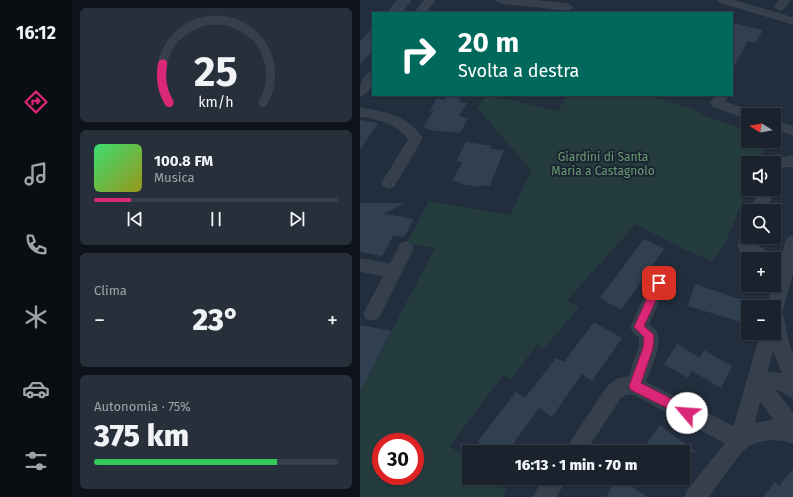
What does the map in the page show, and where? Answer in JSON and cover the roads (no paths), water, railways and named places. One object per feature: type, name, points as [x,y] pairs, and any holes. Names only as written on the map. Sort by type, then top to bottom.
[{"type":"street","points":[[421,12],[430,0]]},
{"type":"street","points":[[501,0],[568,7]]},
{"type":"street","points":[[722,0],[793,21]]},
{"type":"street","points":[[730,0],[793,16]]},
{"type":"street","points":[[757,1],[782,4],[793,11]]},
{"type":"street","points":[[360,92],[372,76]]},
{"type":"street","points":[[722,96],[717,104],[741,112]]},
{"type":"street","points":[[360,112],[394,118],[402,123],[416,138],[389,183]]},
{"type":"street","points":[[781,127],[793,131]]},
{"type":"street","points":[[781,162],[793,161]]},
{"type":"street","points":[[781,263],[793,242]]},
{"type":"street","points":[[746,244],[745,246],[756,252]]},
{"type":"street","points":[[372,313],[406,248]]},
{"type":"street","points":[[360,265],[394,271]]},
{"type":"street","points":[[635,386],[648,348],[649,335],[639,327],[659,283]]},
{"type":"street","points":[[696,497],[740,440],[767,340]]},
{"type":"street","points":[[779,340],[793,378]]},
{"type":"street","points":[[757,381],[770,380],[782,382],[793,389]]},
{"type":"street","points":[[757,381],[774,407],[793,426]]},
{"type":"street","points":[[579,445],[614,392],[624,385],[635,386],[740,440]]},
{"type":"street","points":[[740,440],[760,431],[774,428],[793,433]]},
{"type":"street","points":[[544,497],[552,485]]},
{"type":"park label","name":"Giardini di Santa Maria a Castagnolo","points":[[603,164]]}]
